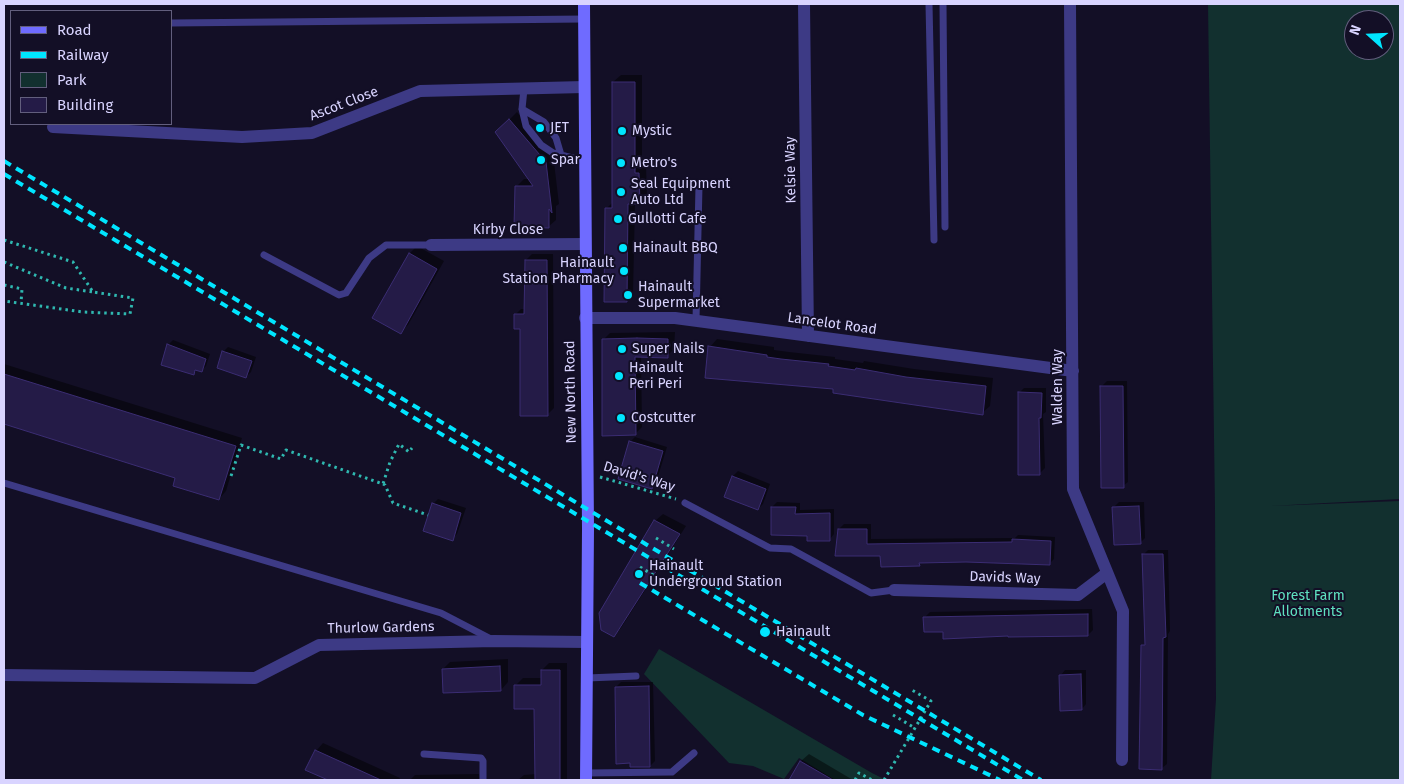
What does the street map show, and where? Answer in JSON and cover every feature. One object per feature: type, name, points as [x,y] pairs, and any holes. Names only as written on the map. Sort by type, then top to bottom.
[{"type":"street","name":"New North Road","points":[[584,4],[584,244],[587,473],[586,777]]},
{"type":"street","name":"Kelsie Way","points":[[804,4],[808,336]]},
{"type":"street","name":"Walden Way","points":[[1070,4],[1073,489],[1123,611],[1122,760]]},
{"type":"street","name":"Ascot Close","points":[[53,127],[242,137],[312,133],[420,91],[584,87]]},
{"type":"street","name":"Kirby Close","points":[[431,245],[584,244]]},
{"type":"street","name":"Lancelot Road","points":[[586,318],[675,318],[696,320],[1073,371]]},
{"type":"street","name":"Davids Way","points":[[894,590],[1078,595],[1107,573]]},
{"type":"street","name":"Thurlow Gardens","points":[[4,675],[255,678],[319,645],[494,641],[587,642]]},
{"type":"lane","points":[[929,4],[934,240]]},
{"type":"lane","points":[[943,4],[945,227]]},
{"type":"lane","points":[[172,23],[584,19]]},
{"type":"lane","points":[[524,89],[522,109],[526,126],[541,145],[553,153],[584,161]]},
{"type":"lane","points":[[522,109],[544,122],[556,138],[561,155]]},
{"type":"lane","points":[[696,320],[699,186]]},
{"type":"lane","points":[[264,255],[339,294],[346,293],[369,258],[386,245],[431,245]]},
{"type":"lane","points":[[4,483],[441,613],[494,641]]},
{"type":"lane","points":[[685,503],[770,548],[791,549],[871,593],[894,590]]},
{"type":"lane","points":[[587,678],[636,676]]},
{"type":"lane","points":[[424,754],[481,758],[483,761],[483,780]]},
{"type":"lane","points":[[586,777],[672,772],[694,754]]},
{"type":"path","points":[[4,240],[73,262],[93,292]]},
{"type":"path","points":[[4,262],[66,288],[133,298],[130,314],[83,312],[4,300]]},
{"type":"path","points":[[4,284],[22,289],[20,303]]},
{"type":"path","points":[[383,484],[390,462],[399,444],[409,452],[412,448]]},
{"type":"path","points":[[231,476],[241,445],[281,459],[286,450],[386,485],[393,503],[428,515]]},
{"type":"path","name":"David's Way","points":[[587,473],[661,494],[685,503]]},
{"type":"path","points":[[656,538],[674,549]]},
{"type":"path","points":[[640,567],[655,576]]},
{"type":"path","points":[[884,780],[931,701],[910,689]]},
{"type":"path","points":[[893,715],[916,728]]},
{"type":"path","points":[[855,780],[859,773],[872,780]]},
{"type":"green space","name":"Forest Farm Allotments","points":[[1208,4],[1400,4],[1400,499],[1270,506],[1400,501],[1400,780],[1211,780],[1216,699]]},
{"type":"green space","points":[[659,649],[886,780],[835,780],[799,758],[784,779],[753,766],[729,763],[644,674]]},
{"type":"building","points":[[612,82],[635,82],[635,173],[639,173],[640,204],[628,204],[627,302],[604,302],[605,208],[612,208]]},
{"type":"building","points":[[509,119],[546,162],[552,213],[549,209],[549,228],[514,227],[515,186],[533,186],[495,132]]},
{"type":"building","points":[[409,253],[437,269],[401,334],[372,318]]},
{"type":"building","points":[[525,260],[547,260],[548,416],[520,416],[520,329],[514,329],[514,314],[524,314]]},
{"type":"building","points":[[602,339],[668,339],[668,358],[635,357],[636,435],[602,436]]},
{"type":"building","points":[[167,344],[206,359],[202,372],[195,370],[194,375],[161,365]]},
{"type":"building","points":[[708,346],[767,355],[767,357],[829,364],[828,366],[855,370],[856,368],[906,377],[986,386],[983,415],[833,393],[833,389],[705,378]]},
{"type":"building","points":[[222,351],[252,361],[246,378],[217,368]]},
{"type":"building","points":[[4,374],[236,446],[219,500],[173,486],[175,478],[4,424]]},
{"type":"building","points":[[1100,386],[1123,386],[1124,488],[1101,488]]},
{"type":"building","points":[[1018,392],[1042,393],[1041,418],[1039,418],[1040,475],[1018,475]]},
{"type":"building","points":[[629,441],[663,451],[652,489],[618,479]]},
{"type":"building","points":[[732,476],[766,489],[758,510],[724,497]]},
{"type":"building","points":[[432,503],[461,513],[453,541],[423,531]]},
{"type":"building","points":[[1139,506],[1141,544],[1114,545],[1112,507]]},
{"type":"building","points":[[771,507],[796,507],[795,514],[830,513],[830,541],[807,541],[807,536],[771,535]]},
{"type":"building","name":"Hainault Underground Station","points":[[654,520],[680,534],[614,637],[601,630],[599,613]]},
{"type":"building","points":[[838,529],[867,529],[867,544],[1012,542],[1012,539],[1051,541],[1050,565],[966,562],[919,563],[920,566],[881,567],[880,556],[835,556]]},
{"type":"building","points":[[1142,554],[1163,554],[1166,637],[1163,638],[1162,770],[1139,769],[1141,645],[1145,645]]},
{"type":"building","points":[[1088,614],[1088,636],[1008,636],[943,639],[943,632],[924,632],[923,617]]},
{"type":"building","points":[[500,666],[501,691],[443,693],[442,669]]},
{"type":"building","points":[[541,670],[560,670],[560,780],[535,780],[534,709],[514,709],[514,685],[541,685]]},
{"type":"building","points":[[1081,674],[1082,710],[1060,711],[1059,675]]},
{"type":"building","points":[[649,686],[650,767],[630,767],[630,763],[616,764],[615,687]]},
{"type":"building","points":[[315,750],[381,780],[328,780],[305,770]]},
{"type":"building","points":[[800,761],[833,780],[789,780]]},
{"type":"railway","points":[[4,161],[1041,780]]},
{"type":"railway","points":[[4,174],[1023,780]]},
{"type":"railway","points":[[640,583],[863,715],[1000,780]]},
{"type":"place","name":"JET","points":[[540,128]]},
{"type":"place","name":"Mystic","points":[[622,131]]},
{"type":"place","name":"Spar","points":[[541,160]]},
{"type":"place","name":"Metro's","points":[[621,163]]},
{"type":"place","name":"Seal Equipment Auto Ltd","points":[[621,192]]},
{"type":"place","name":"Gullotti Cafe","points":[[618,219]]},
{"type":"place","name":"Hainault BBQ","points":[[623,248]]},
{"type":"place","name":"Hainault Station Pharmacy","points":[[624,271]]},
{"type":"place","name":"Hainault Supermarket","points":[[628,295]]},
{"type":"place","name":"Super Nails","points":[[622,349]]},
{"type":"place","name":"Hainault Peri Peri","points":[[619,376]]},
{"type":"place","name":"Costcutter","points":[[621,418]]},
{"type":"place","name":"Hainault Underground Station","points":[[639,574]]},
{"type":"place","name":"Hainault","points":[[765,632]]}]
